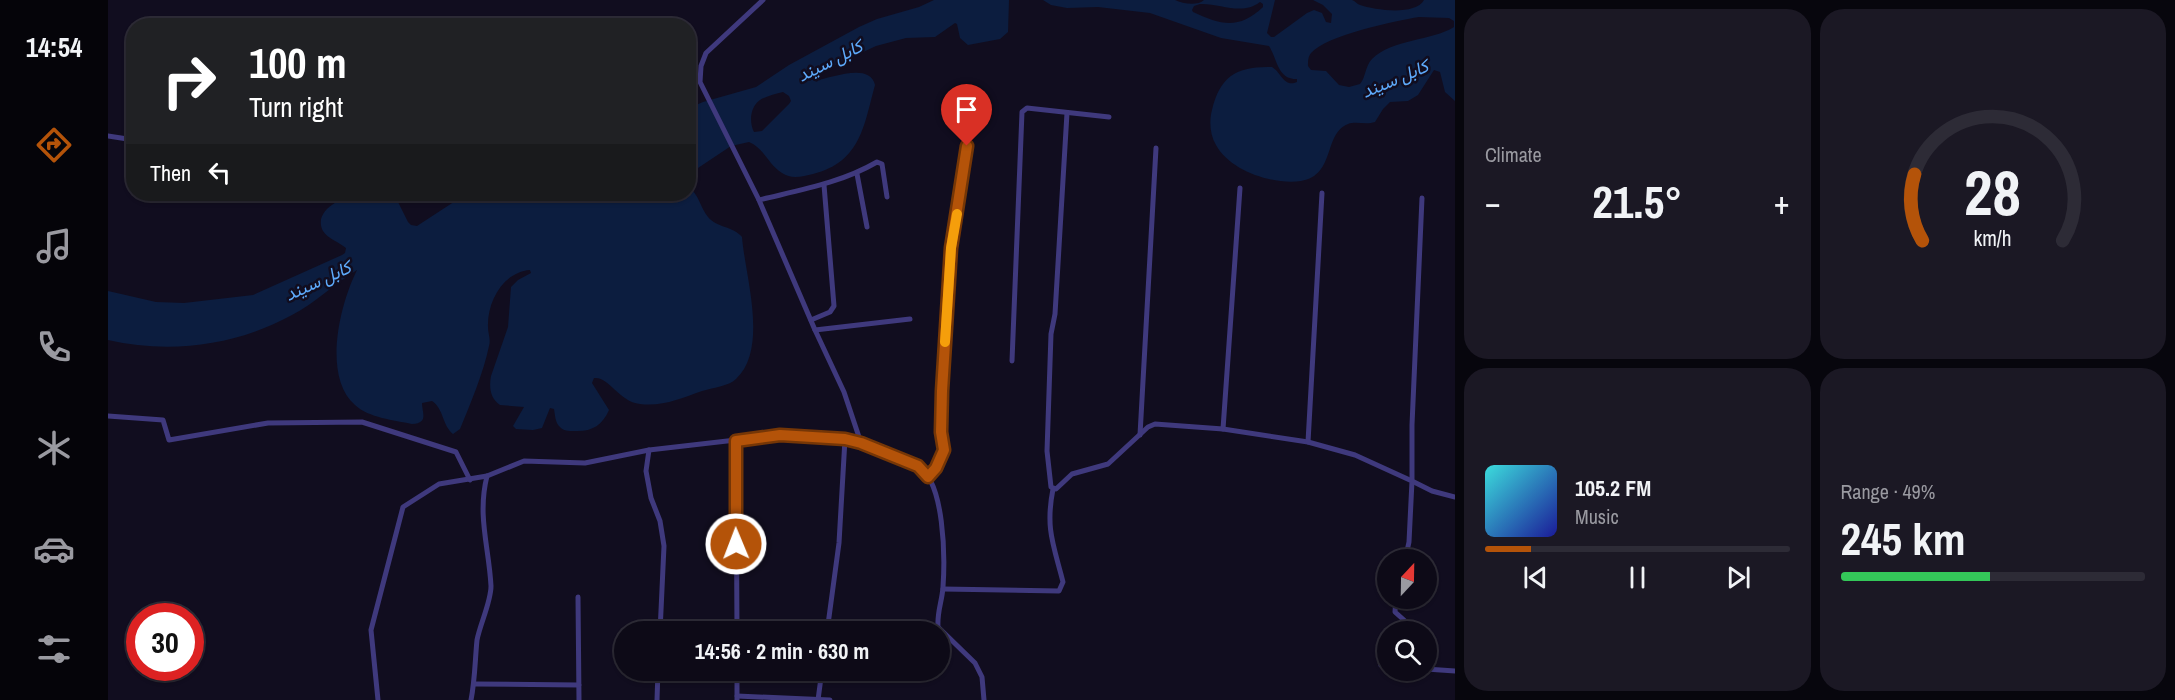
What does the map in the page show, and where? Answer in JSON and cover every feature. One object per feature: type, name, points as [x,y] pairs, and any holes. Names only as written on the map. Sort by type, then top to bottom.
[{"type":"street","points":[[763,0],[706,53],[701,66],[700,82],[759,200],[810,320],[844,392],[861,443]]},
{"type":"street","points":[[1012,361],[1022,112],[1027,108],[1109,117]]},
{"type":"street","points":[[943,589],[1059,591],[1063,582],[1050,535],[1050,506],[1053,489],[1047,451],[1052,334],[1067,113]]},
{"type":"street","points":[[108,136],[126,139]]},
{"type":"street","points":[[928,477],[936,468],[944,450],[941,432],[942,391],[951,248],[967,146]]},
{"type":"street","points":[[1140,435],[1156,148]]},
{"type":"street","points":[[759,200],[824,185],[857,174],[880,163],[887,198]]},
{"type":"street","points":[[857,174],[867,227]]},
{"type":"street","points":[[810,320],[830,312],[834,306],[824,185]]},
{"type":"street","points":[[1223,429],[1240,188]]},
{"type":"street","points":[[1308,442],[1322,194]]},
{"type":"street","points":[[1407,549],[1422,198]]},
{"type":"street","points":[[815,330],[909,319]]},
{"type":"street","points":[[108,416],[163,420],[170,440],[268,423],[362,423],[456,452],[470,480]]},
{"type":"street","points":[[1053,489],[1072,474],[1108,464],[1148,427],[1155,424],[1223,429],[1308,442],[1349,452],[1432,491],[1455,497]]},
{"type":"street","points":[[378,700],[371,630],[403,507],[439,484],[487,476],[524,461],[585,463],[649,450],[780,435],[845,439],[861,443],[918,466],[928,477],[942,522],[943,589],[937,613],[938,627],[975,663],[982,677],[984,700]]},
{"type":"street","points":[[828,621],[838,543],[845,439]]},
{"type":"street","points":[[736,441],[737,621]]},
{"type":"street","points":[[649,450],[646,471],[651,498],[660,521],[664,546],[661,621]]},
{"type":"street","points":[[471,700],[477,640],[491,588],[485,550],[482,496],[487,476]]},
{"type":"street","points":[[578,597],[579,700]]},
{"type":"street","points":[[1395,609],[1395,612],[1405,621]]},
{"type":"street","points":[[1437,670],[1455,671]]},
{"type":"street","points":[[657,700],[658,681]]},
{"type":"street","points":[[737,681],[737,698],[830,700]]},
{"type":"street","points":[[818,699],[820,681]]},
{"type":"street","points":[[474,684],[579,684]]},
{"type":"water","name":"کابل سيند","points":[[934,0],[1009,0],[1008,32],[1000,39],[968,45],[960,38],[955,23],[935,37],[906,38],[876,46],[812,76],[814,81],[849,73],[866,74],[872,78],[875,85],[858,140],[841,161],[829,168],[801,176],[786,175],[777,169],[759,148],[749,142],[731,146],[696,169],[696,105],[756,87],[789,65],[877,19],[919,7]],"holes":[[[783,92],[789,96],[791,101],[762,131],[754,132],[751,115],[760,100]]]},
{"type":"water","name":"کابل سيند","points":[[1043,0],[1175,0],[1190,4],[1204,0],[1275,0],[1267,33],[1274,37],[1314,10],[1322,13],[1326,22],[1331,23],[1332,14],[1323,5],[1313,0],[1352,0],[1367,7],[1404,10],[1419,5],[1424,0],[1455,0],[1455,101],[1445,92],[1440,72],[1434,70],[1418,95],[1408,101],[1390,102],[1375,122],[1351,123],[1340,129],[1325,163],[1312,177],[1290,182],[1265,178],[1242,169],[1223,154],[1214,141],[1210,123],[1215,98],[1220,89],[1225,81],[1240,71],[1272,67],[1289,83],[1297,82],[1297,79],[1285,76],[1269,46],[1221,38],[1150,13],[1051,5]],"holes":[[[1260,2],[1263,7],[1254,14],[1246,19],[1230,23],[1212,20],[1192,10],[1194,6],[1200,4],[1238,9]],[[1419,17],[1449,18],[1454,21],[1454,27],[1445,32],[1380,52],[1370,62],[1360,84],[1349,87],[1339,85],[1326,71],[1311,70],[1308,66],[1311,53],[1331,40],[1362,30]]]},
{"type":"water","name":"کابل سيند","points":[[696,196],[712,221],[742,237],[753,331],[746,366],[736,379],[729,383],[672,401],[648,405],[632,402],[604,381],[594,378],[592,383],[609,410],[595,427],[580,431],[563,429],[557,423],[554,409],[550,408],[542,428],[516,429],[513,426],[524,407],[500,405],[492,396],[491,376],[508,327],[511,287],[531,273],[530,270],[512,276],[498,290],[488,317],[490,343],[484,366],[460,429],[453,434],[439,408],[432,401],[422,403],[423,420],[412,424],[367,413],[355,405],[345,392],[339,376],[337,339],[345,301],[357,270],[300,310],[270,326],[248,334],[202,344],[178,346],[131,344],[108,340],[108,291],[156,302],[184,303],[253,295],[342,255],[346,248],[323,231],[321,223],[326,210],[339,201],[398,201],[408,222],[417,226],[455,201],[696,201]]},
{"type":"slow traffic","points":[[945,342],[951,248],[957,214]]},
{"type":"route","points":[[736,544],[736,441],[780,435],[845,439],[918,466],[928,477],[936,468],[944,450],[941,432],[942,391],[951,248],[967,146]]}]
